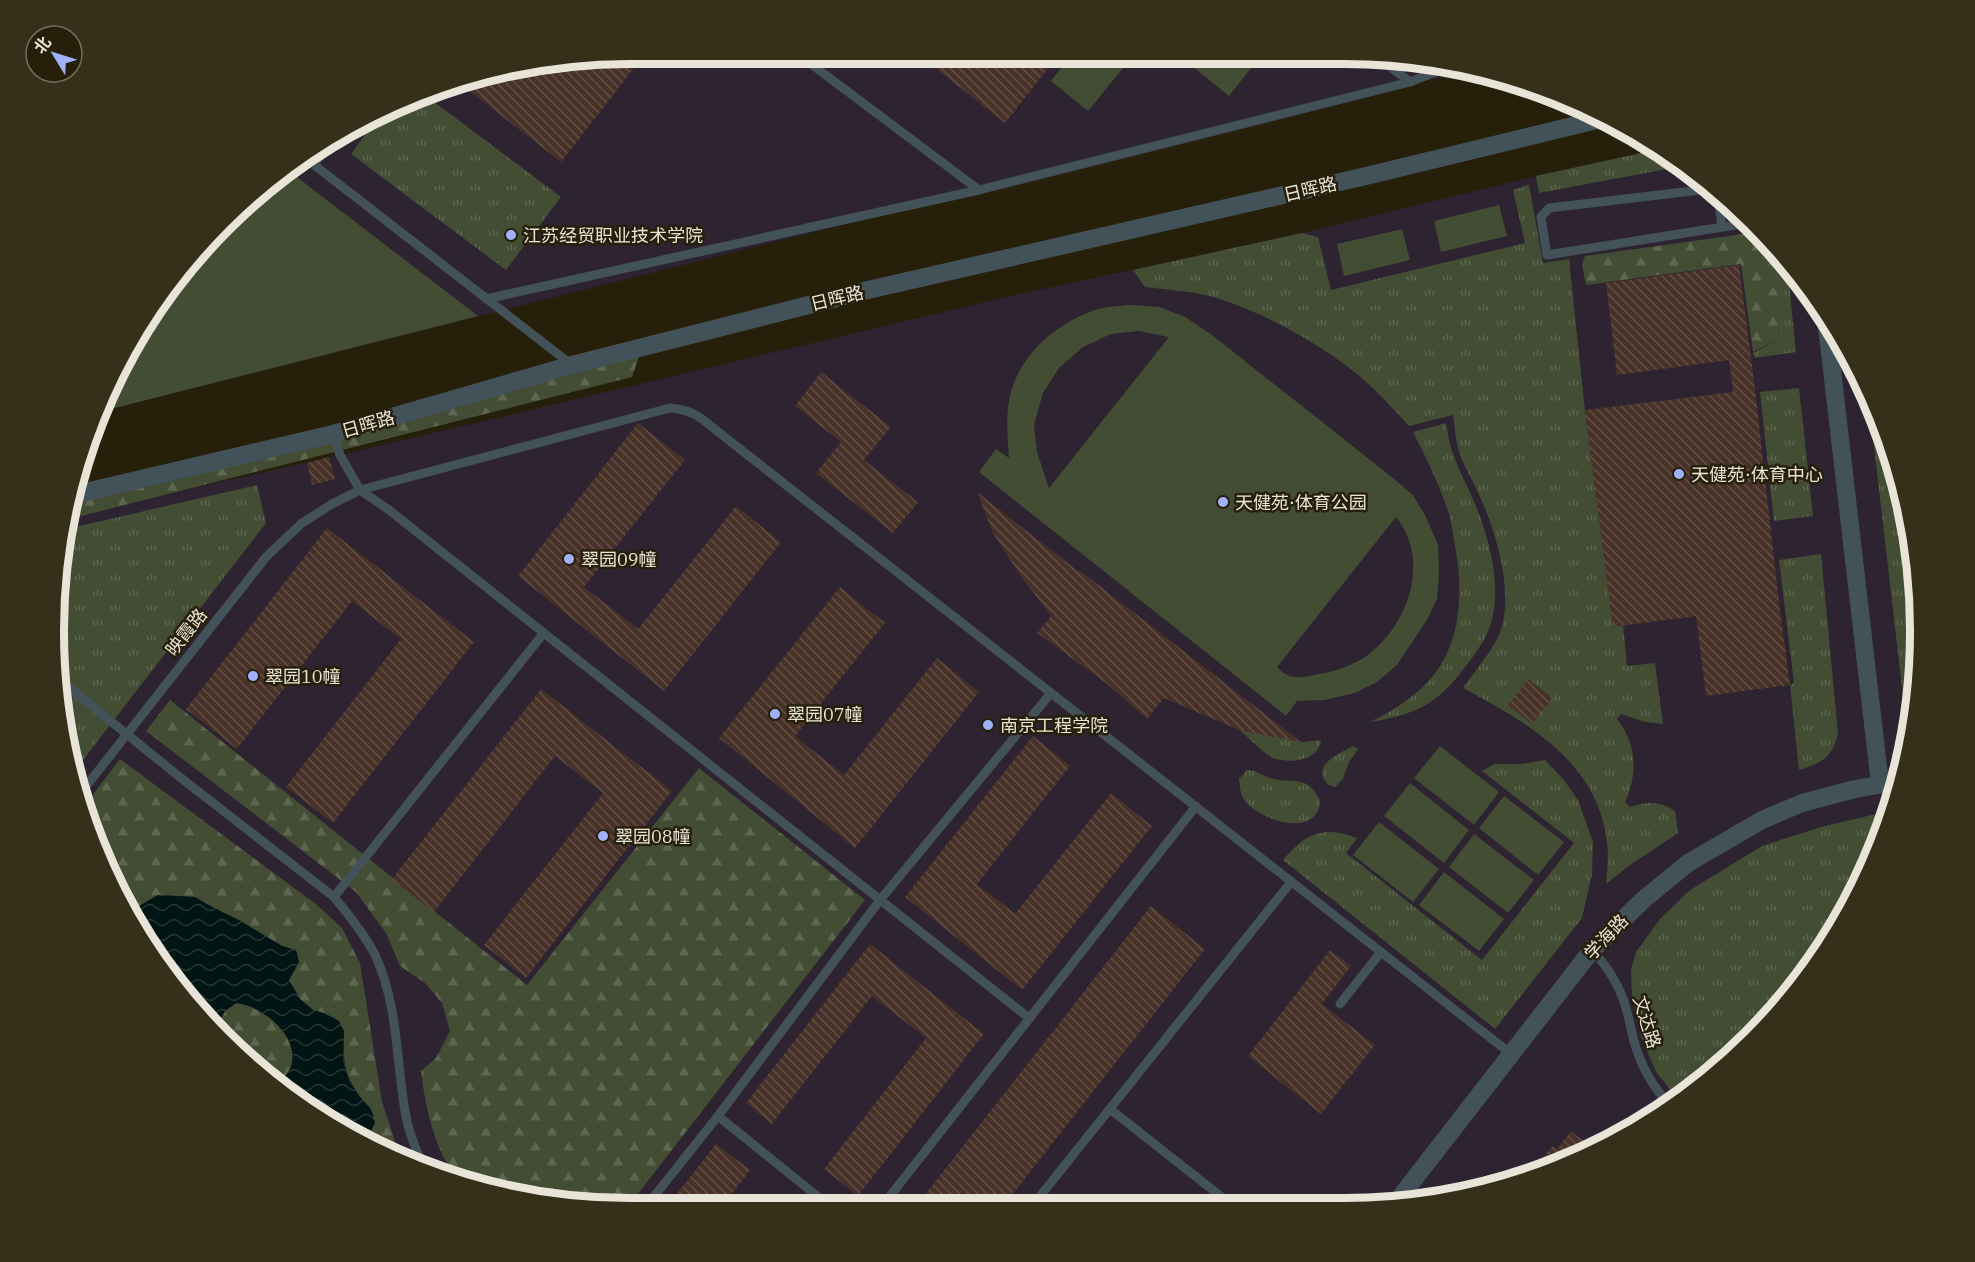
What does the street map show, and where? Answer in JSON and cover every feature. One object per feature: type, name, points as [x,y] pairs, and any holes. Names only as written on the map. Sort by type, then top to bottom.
[{"type":"street","name":"日晖路","points":[[82,493],[333,434],[572,365],[868,290],[1331,184],[1591,121]]},
{"type":"street","points":[[1828,337],[1880,784]]},
{"type":"street","name":"学海路","points":[[1402,1194],[1592,950],[1643,900],[1697,857],[1762,820],[1802,803],[1890,783]]},
{"type":"lane","points":[[811,64],[980,190]]},
{"type":"lane","points":[[1390,67],[1410,82]]},
{"type":"lane","points":[[486,299],[980,190],[1410,82],[1436,72]]},
{"type":"lane","points":[[318,159],[314,164],[572,365]]},
{"type":"lane","points":[[1699,190],[1550,208],[1541,217],[1547,255],[1739,224]]},
{"type":"lane","points":[[1719,206],[1722,227]]},
{"type":"lane","name":"映霞路","points":[[86,786],[266,557],[302,523],[332,504],[360,490],[670,408],[686,409],[698,416],[1511,1054]]},
{"type":"lane","points":[[333,434],[340,455],[360,490],[389,510],[1029,1018]]},
{"type":"lane","points":[[334,897],[543,634]]},
{"type":"lane","points":[[67,686],[334,897],[350,917],[376,956],[390,995],[405,1113],[419,1156]]},
{"type":"lane","points":[[652,1198],[718,1116],[880,900],[1051,693]]},
{"type":"lane","points":[[889,1198],[1196,806]]},
{"type":"lane","points":[[1039,1198],[1291,882]]},
{"type":"lane","name":"文达路","points":[[1592,950],[1612,974],[1622,996],[1634,1041],[1645,1069],[1664,1099]]},
{"type":"lane","points":[[1340,1004],[1381,952]]},
{"type":"lane","points":[[1110,1109],[1223,1198]]},
{"type":"lane","points":[[718,1116],[820,1198]]},
{"type":"shaded area","name":"江苏经贸职业技术学院","points":[[631,64],[1344,64],[1418,69],[1459,76],[1410,82],[110,409],[140,348],[160,316],[205,257],[257,205],[316,160],[348,140],[414,108],[484,84],[557,69]]},
{"type":"shaded area","name":"南京工程学院","points":[[1646,152],[1718,205],[1770,257],[1815,316],[1835,348],[1867,414],[1891,484],[1900,520],[1909,594],[1909,668],[1900,742],[1891,778],[1867,848],[1835,914],[1793,976],[1745,1032],[1718,1057],[1659,1102],[1595,1139],[1526,1167],[1455,1187],[1418,1193],[1344,1198],[631,1198],[557,1193],[520,1187],[449,1167],[380,1139],[316,1102],[286,1080],[230,1032],[205,1005],[160,946],[123,882],[108,848],[84,778],[69,705],[64,631],[69,557],[76,514],[340,455],[1015,295],[1302,233],[1536,176]]},
{"type":"green space","points":[[1064,64],[1126,64],[1088,111],[1051,81]]},
{"type":"green space","points":[[1190,64],[1254,64],[1229,96]]},
{"type":"green space","points":[[433,101],[561,197],[506,270],[351,154],[369,129]]},
{"type":"green space","points":[[1646,152],[1670,168],[1539,193],[1536,176]]},
{"type":"green space","points":[[295,175],[478,316],[110,409],[140,348],[182,286],[230,230]]},
{"type":"green space","points":[[1529,185],[1543,263],[1569,259],[1585,410],[1613,626],[1623,625],[1627,666],[1655,663],[1663,724],[1645,722],[1621,714],[1617,719],[1629,739],[1633,759],[1632,781],[1625,802],[1630,807],[1653,803],[1664,805],[1675,811],[1678,833],[1606,884],[1608,848],[1601,815],[1590,790],[1575,768],[1535,731],[1463,688],[1499,635],[1505,602],[1505,584],[1492,528],[1460,454],[1453,415],[1409,426],[1364,380],[1332,355],[1294,332],[1255,312],[1217,298],[1190,292],[1145,287],[1133,270],[1302,233],[1318,237],[1331,290],[1525,243],[1513,190]]},
{"type":"green space","points":[[1499,205],[1507,236],[1441,252],[1434,221]]},
{"type":"green space","points":[[1402,229],[1410,260],[1344,276],[1337,244]]},
{"type":"green space","points":[[1748,233],[1773,260],[1778,297],[1779,339],[1753,352],[1741,264],[1586,285],[1582,265],[1585,256]]},
{"type":"green space","points":[[1774,262],[1789,281],[1796,352],[1755,358],[1753,353],[1779,339]]},
{"type":"green space","name":"天健苑·体育公园","points":[[1131,305],[1160,307],[1185,317],[1212,335],[1413,495],[1438,545],[1437,599],[1427,620],[1397,665],[1377,682],[1355,693],[1325,700],[1297,701],[1286,716],[979,472],[996,449],[1009,458],[1007,421],[1011,391],[1026,360],[1037,347],[1064,325],[1079,317],[1099,309]],"holes":[[[1139,331],[1169,337],[1049,488],[1037,452],[1034,425],[1043,393],[1059,368],[1083,347],[1111,334]],[[1396,517],[1406,534],[1412,552],[1413,570],[1411,589],[1405,608],[1395,625],[1383,641],[1358,661],[1325,673],[1301,677],[1287,675],[1277,667]]]},
{"type":"green space","points":[[642,348],[632,377],[76,517],[82,493]]},
{"type":"green space","points":[[1799,388],[1813,516],[1774,521],[1760,392]]},
{"type":"green space","points":[[1446,423],[1453,454],[1477,509],[1491,553],[1495,584],[1493,615],[1487,634],[1478,649],[1455,680],[1435,699],[1400,716],[1370,722],[1398,706],[1424,686],[1437,671],[1447,654],[1453,636],[1457,618],[1459,579],[1451,524],[1440,489],[1413,432]]},
{"type":"green space","points":[[1872,427],[1891,484],[1906,557],[1910,631],[1905,712]]},
{"type":"green space","points":[[257,485],[266,523],[80,763],[69,705],[64,631],[69,557],[74,527]]},
{"type":"green space","points":[[1821,554],[1838,733],[1833,748],[1825,758],[1799,770],[1790,685],[1794,683],[1779,560]]},
{"type":"green space","points":[[170,700],[527,985],[699,768],[865,900],[635,1198],[557,1193],[520,1187],[449,1167],[432,1125],[421,1071],[436,1058],[450,1031],[442,1003],[425,983],[400,966],[386,933],[356,892],[146,731]]},
{"type":"green space","points":[[1239,730],[1303,742],[1321,740],[1315,753],[1309,757],[1287,761],[1269,756]]},
{"type":"green space","points":[[1353,746],[1358,749],[1349,762],[1343,779],[1335,787],[1328,784],[1322,773],[1326,763]]},
{"type":"green space","points":[[1440,746],[1499,792],[1474,825],[1414,778]]},
{"type":"green space","points":[[120,759],[317,905],[342,928],[360,963],[382,1102],[395,1141],[392,1144],[370,1133],[375,1122],[370,1110],[353,1086],[347,1071],[344,1057],[344,1031],[327,1014],[313,1010],[300,999],[289,980],[299,962],[296,950],[282,946],[195,897],[158,895],[136,907],[108,848],[90,798]]},
{"type":"green space","points":[[1545,760],[1564,780],[1578,800],[1593,842],[1592,874],[1582,918],[1495,1029],[1283,860],[1299,843],[1316,834],[1335,832],[1357,838],[1346,853],[1482,960],[1574,843],[1482,771],[1494,764],[1521,764]]},
{"type":"green space","points":[[1247,770],[1270,778],[1310,786],[1320,800],[1317,812],[1310,820],[1299,823],[1287,823],[1261,814],[1250,806],[1241,794],[1239,779]]},
{"type":"green space","points":[[1410,783],[1469,830],[1444,863],[1384,816]]},
{"type":"green space","points":[[1504,796],[1564,842],[1538,875],[1479,828]]},
{"type":"green space","points":[[1880,813],[1852,882],[1835,914],[1793,976],[1745,1032],[1718,1057],[1672,1092],[1656,1072],[1640,1034],[1632,997],[1631,970],[1636,952],[1660,919],[1690,890],[1762,846],[1821,827]]},
{"type":"green space","points":[[1379,822],[1439,869],[1413,902],[1353,855]]},
{"type":"green space","points":[[1474,834],[1534,880],[1508,913],[1449,867]]},
{"type":"green space","points":[[1444,872],[1504,919],[1479,951],[1419,905]]},
{"type":"green space","points":[[236,1003],[246,1005],[277,1024],[285,1034],[293,1056],[291,1067],[283,1078],[257,1057],[219,1021],[225,1011]]},
{"type":"water","points":[[158,895],[195,897],[282,946],[296,950],[299,962],[289,980],[300,999],[313,1010],[339,1021],[344,1031],[343,1061],[349,1081],[371,1109],[375,1122],[370,1134],[316,1102],[283,1078],[291,1067],[293,1056],[285,1034],[267,1016],[246,1005],[236,1003],[225,1011],[219,1021],[160,946],[136,907]]},
{"type":"building","points":[[637,64],[561,162],[467,89],[520,75],[557,69]]},
{"type":"building","points":[[930,64],[1051,64],[1005,123]]},
{"type":"building","name":"天健苑·体育中心","points":[[1739,265],[1790,685],[1706,696],[1696,616],[1613,627],[1585,410],[1733,392],[1729,360],[1617,375],[1606,283]]},
{"type":"building","points":[[821,372],[891,427],[864,460],[918,502],[893,533],[816,473],[841,442],[795,406]]},
{"type":"building","name":"翠园09幢","points":[[638,423],[685,460],[584,587],[638,629],[736,506],[781,542],[664,691],[518,576]]},
{"type":"building","points":[[329,457],[335,479],[312,485],[307,463]]},
{"type":"building","points":[[977,492],[1301,742],[1239,730],[1164,698],[1147,719],[1106,683],[1037,633],[1051,616],[1020,575],[993,533]]},
{"type":"building","name":"翠园10幢","points":[[327,528],[474,642],[333,823],[286,787],[401,639],[352,601],[237,749],[186,709]]},
{"type":"building","name":"翠园07幢","points":[[840,587],[885,623],[795,736],[844,775],[937,658],[979,692],[855,848],[719,738]]},
{"type":"building","points":[[1529,679],[1552,698],[1532,724],[1508,705]]},
{"type":"building","name":"翠园08幢","points":[[541,689],[672,791],[526,978],[484,945],[603,793],[555,756],[434,912],[392,879]]},
{"type":"building","points":[[1033,736],[1070,766],[977,884],[1015,914],[1111,793],[1152,826],[1022,990],[905,897]]},
{"type":"building","points":[[1151,906],[1205,949],[1009,1198],[922,1198]]},
{"type":"building","points":[[870,944],[984,1034],[858,1196],[824,1169],[926,1038],[872,996],[772,1124],[746,1103]]},
{"type":"building","points":[[1330,950],[1351,966],[1322,1004],[1375,1045],[1321,1114],[1248,1056]]},
{"type":"building","points":[[1571,1131],[1586,1143],[1545,1160],[1543,1158],[1552,1146],[1557,1149]]},
{"type":"building","points":[[716,1144],[750,1170],[729,1198],[674,1198]]},
{"type":"place","name":"江苏经贸职业技术学院","points":[[511,235]]},
{"type":"place","name":"天健苑·体育中心","points":[[1679,474]]},
{"type":"place","name":"天健苑·体育公园","points":[[1223,502]]},
{"type":"place","name":"翠园09幢","points":[[569,559]]},
{"type":"place","name":"翠园10幢","points":[[253,676]]},
{"type":"place","name":"翠园07幢","points":[[775,714]]},
{"type":"place","name":"南京工程学院","points":[[988,725]]},
{"type":"place","name":"翠园08幢","points":[[603,836]]}]
